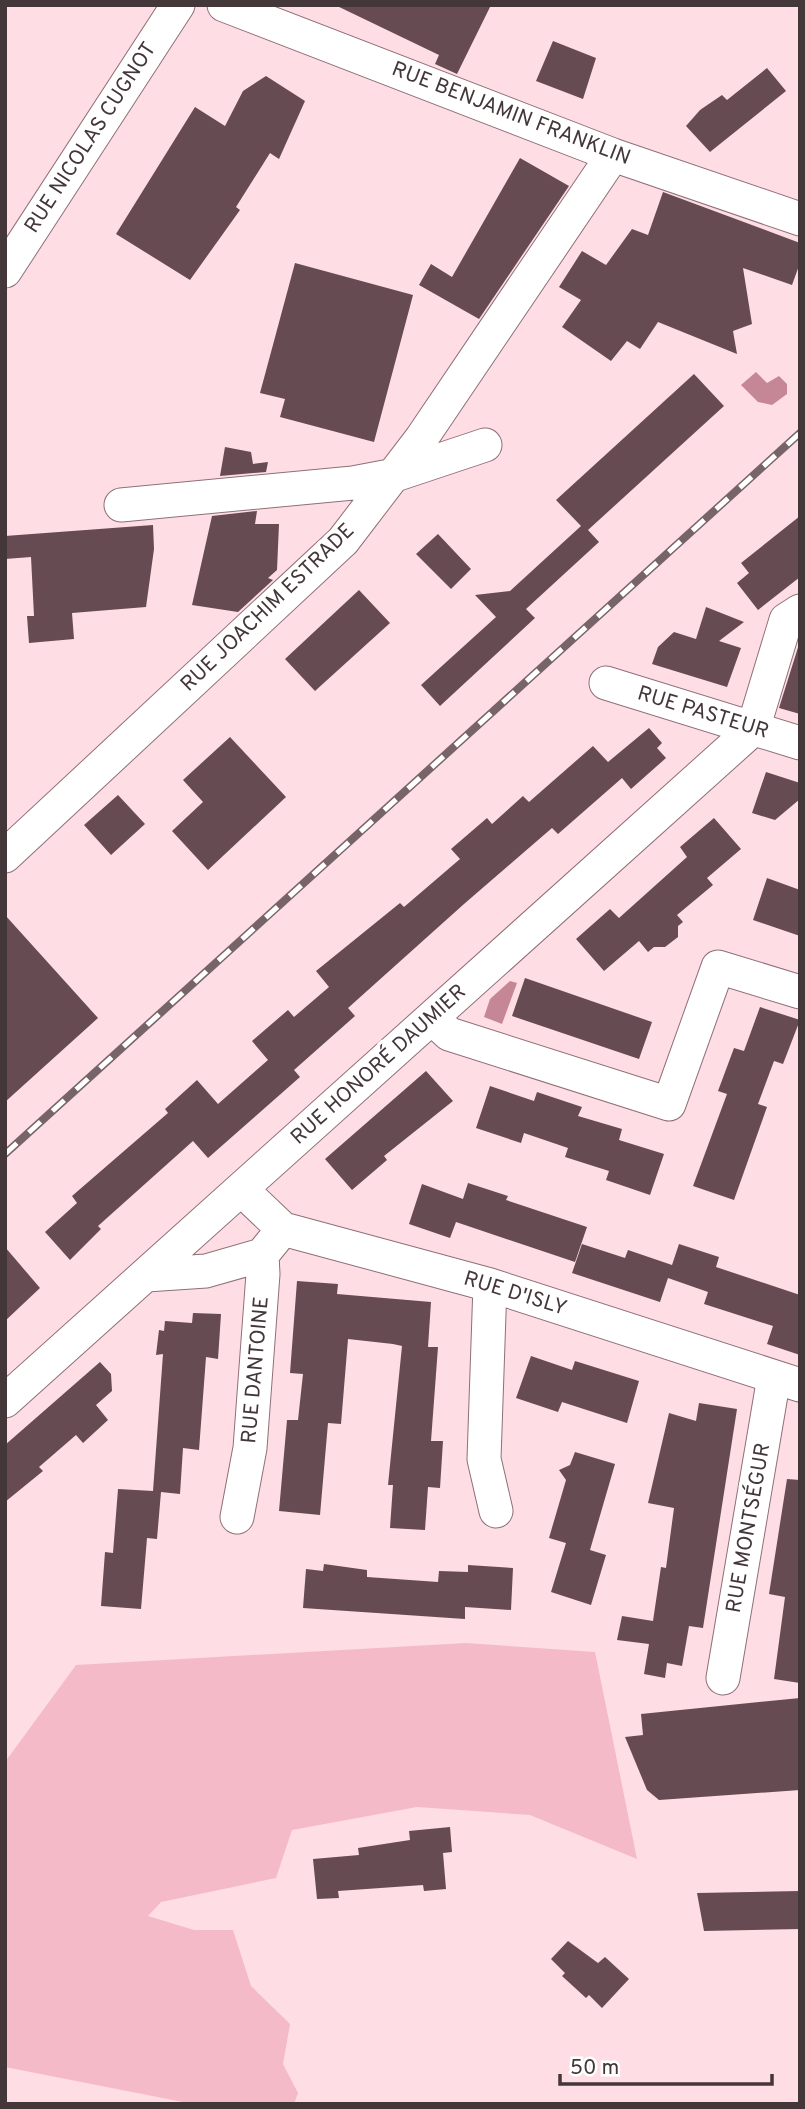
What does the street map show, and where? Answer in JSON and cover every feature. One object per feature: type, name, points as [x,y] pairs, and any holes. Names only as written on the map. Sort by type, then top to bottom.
[{"type":"street","name":"RUE NICOLAS CUGNOT","points":[[5,271],[178,5]]},
{"type":"street","name":"RUE BENJAMIN FRANKLIN","points":[[224,5],[612,155],[800,219]]},
{"type":"street","name":"RUE JOACHIM ESTRADE","points":[[5,856],[343,541],[395,475],[612,155]]},
{"type":"street","points":[[121,505],[353,483],[395,475],[485,445]]},
{"type":"street","points":[[753,729],[786,620],[800,611]]},
{"type":"street","name":"RUE PASTEUR","points":[[606,683],[800,743]]},
{"type":"street","name":"RUE HONORÉ DAUMIER","points":[[5,1401],[753,729]]},
{"type":"street","points":[[432,1018],[449,1034],[669,1104],[718,967],[800,992]]},
{"type":"street","name":"RUE D'ISLY","points":[[241,1189],[283,1229],[490,1285],[787,1381]]},
{"type":"street","points":[[146,1275],[206,1271],[262,1255],[283,1229]]},
{"type":"street","name":"RUE DANTOINE","points":[[237,1517],[250,1448],[263,1274],[262,1255]]},
{"type":"street","points":[[490,1285],[484,1459],[496,1511]]},
{"type":"street","name":"RUE MONTSÉGUR","points":[[723,1678],[787,1381]]},
{"type":"shaded area","points":[[756,372],[767,383],[779,376],[787,384],[787,394],[772,405],[758,402],[741,385]]},
{"type":"shaded area","points":[[510,981],[517,983],[502,1024],[484,1017],[490,999]]},
{"type":"shaded area","points":[[466,1643],[595,1652],[637,1859],[530,1815],[417,1807],[292,1830],[276,1878],[161,1902],[148,1916],[194,1930],[233,1930],[251,1986],[290,2024],[283,2064],[298,2093],[294,2104],[193,2104],[5,2067],[5,1762],[76,1665]]},
{"type":"building","points":[[335,5],[491,5],[457,74],[435,64],[439,55]]},
{"type":"building","points":[[553,41],[596,58],[583,99],[536,81]]},
{"type":"building","points":[[767,68],[786,91],[710,152],[686,126],[700,110],[722,95],[727,100]]},
{"type":"building","points":[[266,76],[305,101],[279,159],[270,153],[236,207],[240,210],[190,280],[116,234],[195,107],[225,126],[243,91]]},
{"type":"building","points":[[520,158],[569,186],[479,319],[419,285],[431,264],[452,277]]},
{"type":"building","points":[[663,192],[800,243],[800,263],[792,285],[743,268],[752,324],[733,331],[737,354],[658,322],[640,349],[627,341],[611,361],[562,327],[581,300],[559,287],[582,251],[606,265],[632,229],[648,235]]},
{"type":"building","points":[[295,263],[413,295],[374,442],[280,417],[285,399],[260,393]]},
{"type":"building","points":[[694,374],[724,406],[588,530],[599,542],[526,609],[535,618],[440,706],[421,685],[496,617],[475,595],[510,591],[581,526],[556,500]]},
{"type":"building","points":[[225,447],[251,452],[253,464],[268,462],[266,472],[220,476]]},
{"type":"building","points":[[257,511],[255,524],[279,524],[277,570],[268,578],[273,580],[238,612],[192,605],[212,516]]},
{"type":"building","points":[[800,516],[800,577],[758,610],[737,583],[749,573],[741,563]]},
{"type":"building","points":[[153,525],[154,549],[146,607],[72,613],[74,639],[29,643],[27,616],[34,616],[31,557],[5,559],[5,536]]},
{"type":"building","points":[[438,534],[471,569],[451,589],[416,554]]},
{"type":"building","points":[[359,590],[390,623],[315,691],[285,659]]},
{"type":"building","points":[[706,607],[744,622],[719,641],[741,648],[727,687],[652,664],[658,647],[674,632],[696,639]]},
{"type":"building","points":[[800,641],[800,714],[779,708]]},
{"type":"building","points":[[649,728],[662,743],[657,748],[666,758],[631,789],[622,778],[558,834],[552,828],[464,904],[348,1008],[355,1016],[294,1070],[300,1077],[208,1158],[193,1141],[98,1226],[101,1229],[70,1260],[45,1232],[77,1203],[72,1196],[168,1113],[165,1109],[197,1080],[218,1104],[268,1060],[252,1041],[288,1010],[294,1017],[329,987],[316,971],[400,903],[404,907],[460,859],[451,849],[487,818],[492,824],[523,796],[529,802],[593,746],[608,762]]},
{"type":"building","points":[[230,737],[286,797],[208,870],[172,831],[203,802],[183,780]]},
{"type":"building","points":[[766,772],[800,783],[800,799],[775,820],[752,813]]},
{"type":"building","points":[[118,795],[145,824],[111,855],[84,825]]},
{"type":"building","points":[[714,818],[741,849],[707,878],[713,885],[677,915],[683,922],[678,926],[678,937],[665,947],[654,947],[648,952],[639,941],[604,971],[576,939],[610,909],[619,918],[687,857],[680,847]]},
{"type":"building","points":[[767,878],[800,890],[800,936],[753,920]]},
{"type":"building","points":[[5,915],[98,1018],[5,1102]]},
{"type":"building","points":[[525,978],[652,1022],[639,1059],[512,1016]]},
{"type":"building","points":[[760,1007],[800,1020],[783,1064],[774,1061],[758,1104],[767,1107],[734,1200],[693,1186],[727,1094],[718,1091],[734,1048],[744,1051]]},
{"type":"building","points":[[426,1071],[453,1101],[384,1156],[387,1160],[352,1190],[325,1159]]},
{"type":"building","points":[[490,1086],[534,1101],[537,1092],[582,1107],[578,1116],[622,1129],[619,1140],[664,1154],[650,1195],[606,1180],[609,1171],[565,1157],[568,1148],[524,1133],[521,1143],[476,1128]]},
{"type":"building","points":[[468,1183],[508,1196],[506,1200],[587,1227],[575,1262],[456,1222],[450,1238],[409,1224],[422,1184],[463,1199]]},
{"type":"building","points":[[582,1244],[625,1258],[628,1250],[672,1265],[679,1244],[719,1257],[716,1267],[800,1295],[800,1355],[767,1344],[773,1326],[704,1304],[708,1292],[668,1278],[660,1302],[572,1273]]},
{"type":"building","points":[[5,1247],[40,1288],[5,1321]]},
{"type":"building","points":[[297,1281],[338,1284],[337,1294],[431,1302],[428,1347],[438,1347],[431,1441],[443,1441],[440,1488],[428,1487],[425,1530],[390,1528],[393,1485],[388,1485],[402,1346],[393,1344],[348,1339],[341,1424],[328,1423],[320,1515],[279,1511],[287,1420],[298,1420],[303,1374],[290,1373]]},
{"type":"building","points":[[193,1313],[221,1314],[218,1359],[206,1357],[199,1450],[183,1448],[180,1494],[161,1492],[157,1539],[147,1538],[141,1609],[101,1606],[105,1552],[113,1553],[118,1489],[153,1491],[163,1354],[156,1355],[159,1330],[164,1331],[165,1321],[192,1323]]},
{"type":"building","points":[[531,1356],[572,1370],[575,1361],[639,1381],[627,1423],[562,1402],[558,1412],[516,1398]]},
{"type":"building","points":[[100,1362],[111,1374],[112,1391],[96,1405],[108,1420],[83,1443],[76,1435],[39,1467],[43,1471],[5,1502],[5,1445]]},
{"type":"building","points":[[699,1403],[737,1409],[703,1628],[689,1626],[682,1666],[667,1663],[665,1678],[644,1674],[649,1644],[617,1640],[622,1616],[653,1621],[661,1567],[666,1568],[674,1508],[648,1503],[669,1413],[696,1421]]},
{"type":"building","points":[[575,1452],[615,1464],[590,1550],[606,1555],[591,1605],[551,1592],[566,1543],[549,1538],[566,1480],[559,1470],[570,1465]]},
{"type":"building","points":[[787,1479],[800,1480],[800,1683],[774,1679],[785,1597],[769,1594]]},
{"type":"building","points":[[324,1564],[367,1570],[367,1577],[438,1582],[439,1571],[468,1572],[468,1565],[513,1568],[511,1610],[465,1607],[465,1619],[303,1608],[306,1569],[323,1571]]},
{"type":"building","points":[[800,1698],[800,1790],[659,1800],[647,1790],[625,1737],[643,1735],[641,1714]]},
{"type":"building","points":[[450,1827],[452,1852],[443,1853],[446,1889],[424,1891],[423,1885],[338,1891],[339,1898],[317,1899],[313,1859],[359,1855],[358,1848],[410,1840],[409,1831]]},
{"type":"building","points":[[800,1891],[800,1929],[704,1931],[697,1893]]},
{"type":"building","points":[[568,1941],[598,1963],[605,1957],[629,1979],[602,2008],[589,1995],[586,1998],[562,1976],[565,1973],[551,1959]]},
{"type":"railway","points":[[5,1154],[800,433]]}]
